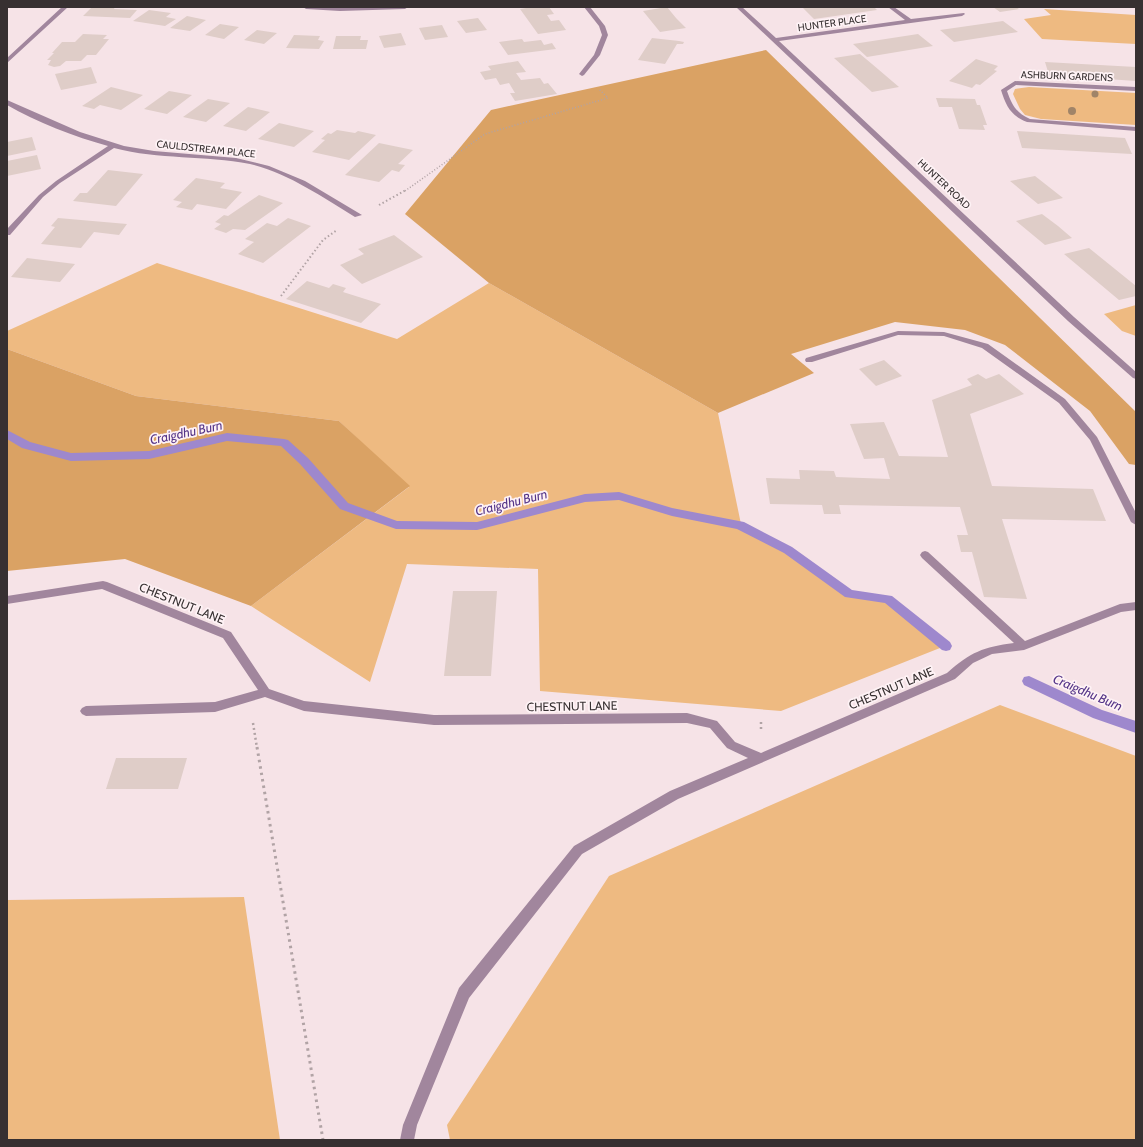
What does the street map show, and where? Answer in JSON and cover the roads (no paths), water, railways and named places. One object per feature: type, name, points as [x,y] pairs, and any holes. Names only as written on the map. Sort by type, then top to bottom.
[{"type":"street","points":[[7,61],[65,7]]},
{"type":"street","points":[[306,7],[340,9],[406,7]]},
{"type":"street","points":[[582,74],[597,55],[605,35],[602,26],[587,7]]},
{"type":"street","name":"HUNTER ROAD","points":[[739,7],[1070,319],[1136,376]]},
{"type":"street","points":[[890,7],[909,21]]},
{"type":"street","name":"HUNTER PLACE","points":[[775,40],[962,14]]},
{"type":"street","name":"ASHBURN GARDENS","points":[[1136,89],[1014,83],[1004,90],[1010,108],[1016,116],[1029,121],[1136,129]]},
{"type":"street","name":"CAULDSTREAM PLACE","points":[[7,102],[19,109],[112,146],[140,152],[247,162],[266,167],[283,174],[358,215]]},
{"type":"street","points":[[7,233],[41,196],[58,182],[112,146]]},
{"type":"street","points":[[809,360],[898,333],[944,334],[985,346],[1062,401],[1094,439],[1136,522]]},
{"type":"street","points":[[925,555],[1024,646]]},
{"type":"street","name":"CHESTNUT LANE","points":[[7,600],[104,586],[227,635],[265,692],[304,706],[434,720],[687,718],[714,724],[731,745],[759,757],[789,746],[951,676],[970,660],[991,650],[1024,646],[1120,608],[1136,606]]},
{"type":"street","points":[[86,711],[215,707],[265,692]]},
{"type":"street","points":[[407,1140],[410,1125],[464,993],[578,850],[674,795],[759,757]]},
{"type":"waterway","name":"Craigdhu Burn","points":[[7,434],[26,445],[71,457],[149,455],[227,437],[284,443],[304,461],[344,506],[396,525],[477,526],[585,498],[619,496],[672,512],[740,525],[788,550],[849,594],[888,599],[946,646]]},
{"type":"waterway","name":"Craigdhu Burn","points":[[1029,681],[1098,714],[1136,727]]}]
